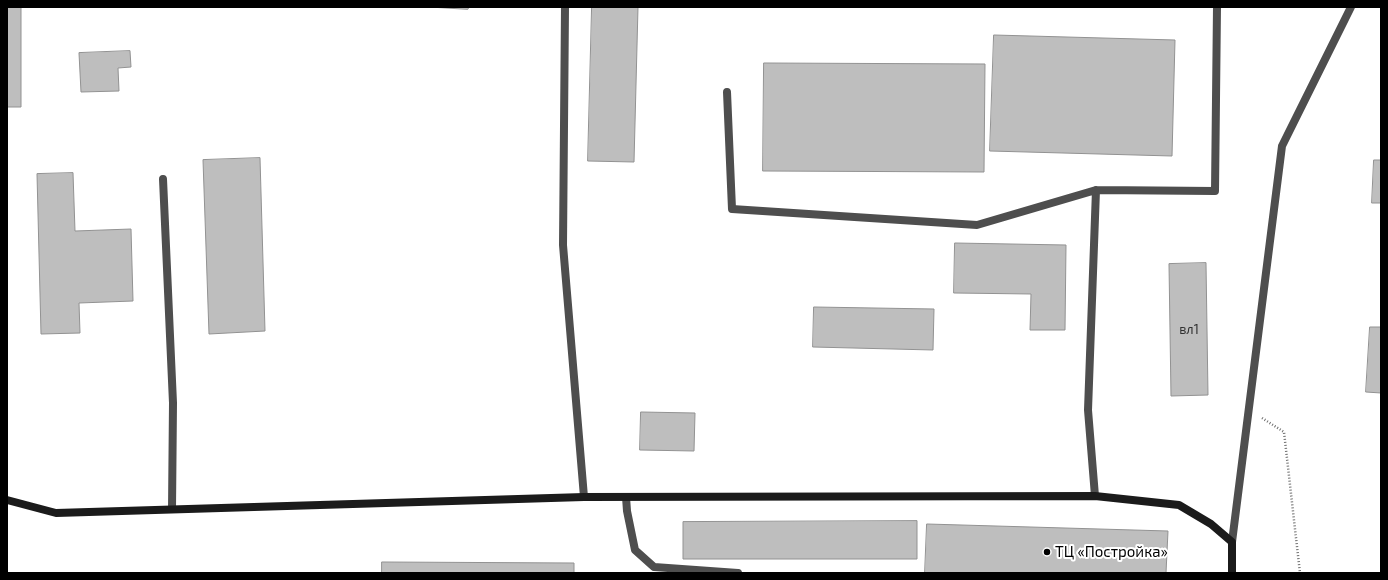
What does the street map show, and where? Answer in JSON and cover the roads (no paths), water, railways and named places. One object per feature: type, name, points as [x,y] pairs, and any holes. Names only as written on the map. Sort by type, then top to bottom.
[{"type":"street","points":[[7,500],[56,513],[584,497],[1095,496],[1179,505],[1211,524],[1232,542],[1232,573]]},
{"type":"lane","points":[[565,7],[563,245],[584,497]]},
{"type":"lane","points":[[727,92],[732,209],[977,225],[1096,190],[1216,191],[1217,7]]},
{"type":"lane","points":[[1232,542],[1282,146],[1351,7]]},
{"type":"lane","points":[[163,179],[173,403],[172,509]]},
{"type":"lane","points":[[1095,496],[1088,410],[1096,190]]},
{"type":"lane","points":[[626,497],[627,511],[635,550],[654,567],[738,573]]},
{"type":"place","name":"ТЦ «Постройка»","points":[[1047,552]]}]
